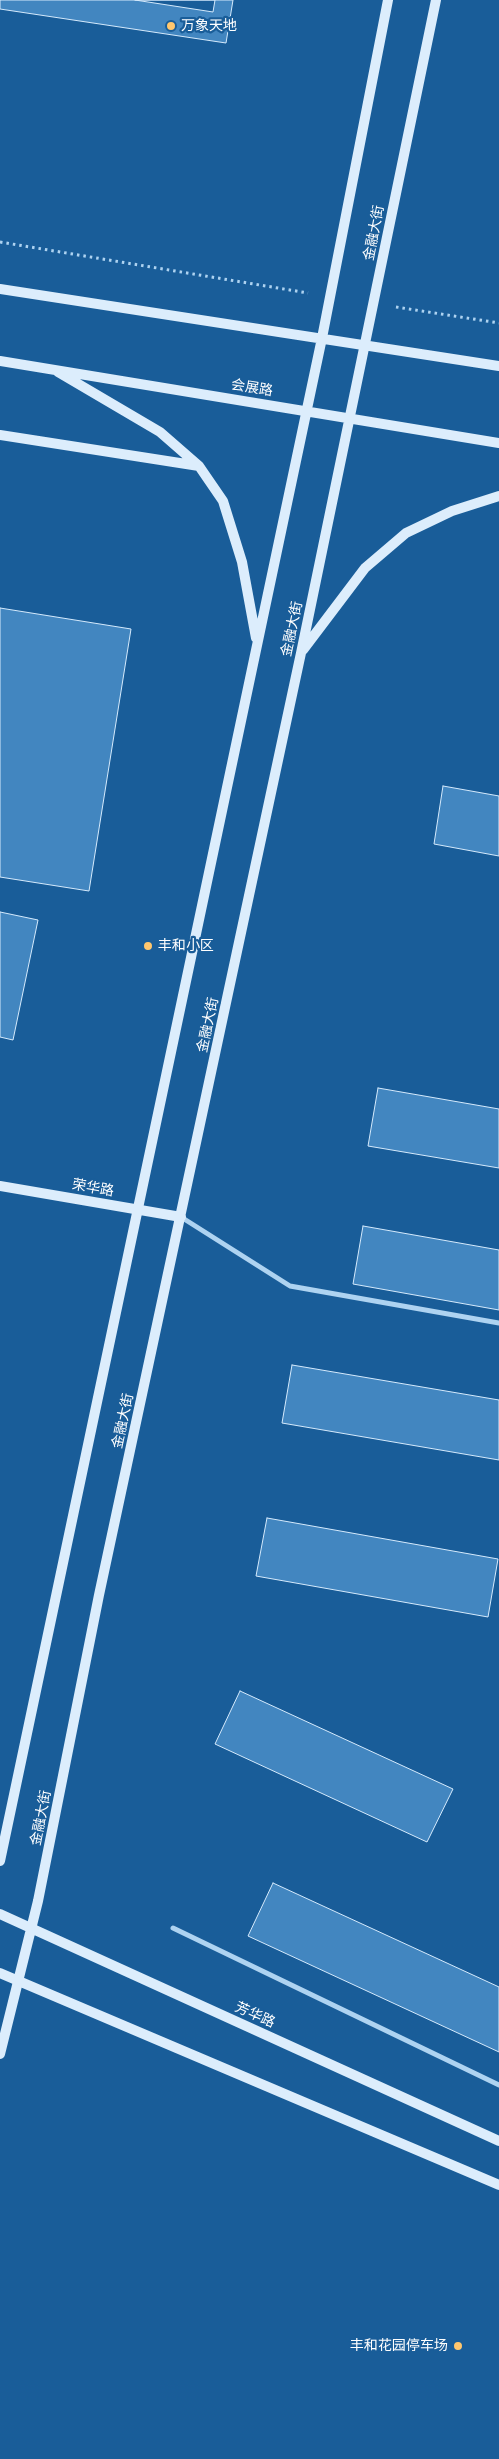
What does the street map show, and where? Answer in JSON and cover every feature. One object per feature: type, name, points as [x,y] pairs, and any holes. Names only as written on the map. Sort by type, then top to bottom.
[{"type":"street","points":[[0,1861],[307,411],[388,0]]},
{"type":"street","name":"金融大街","points":[[0,2054],[31,1928],[99,1595],[366,345],[436,0]]},
{"type":"street","points":[[0,289],[499,366]]},
{"type":"street","name":"会展路","points":[[0,361],[499,443]]},
{"type":"street","points":[[53,369],[160,432],[198,466],[223,501],[242,562],[257,644]]},
{"type":"street","points":[[0,435],[198,466]]},
{"type":"street","points":[[301,653],[365,568],[406,533],[452,511],[499,496]]},
{"type":"street","name":"荣华路","points":[[0,1186],[181,1217]]},
{"type":"street","points":[[181,1217],[290,1286],[499,1323]]},
{"type":"street","name":"芳华路","points":[[0,1914],[499,2141]]},
{"type":"street","points":[[173,1928],[499,2086]]},
{"type":"street","points":[[0,1973],[499,2184]]},
{"type":"path","points":[[0,242],[330,297]]},
{"type":"path","points":[[374,303],[499,323]]},
{"type":"building","name":"万象天地","points":[[0,0],[233,0],[226,43],[0,9]]},
{"type":"building","points":[[135,0],[215,0],[213,12]]},
{"type":"building","points":[[0,608],[131,629],[89,891],[0,877]]},
{"type":"building","points":[[443,786],[499,796],[499,856],[434,844]]},
{"type":"building","points":[[0,912],[38,920],[13,1040],[0,1037]]},
{"type":"building","points":[[378,1088],[499,1109],[499,1168],[368,1146]]},
{"type":"building","points":[[363,1226],[499,1250],[499,1310],[353,1284]]},
{"type":"building","points":[[292,1365],[499,1400],[499,1460],[282,1423]]},
{"type":"building","points":[[267,1518],[498,1559],[488,1617],[256,1576]]},
{"type":"building","points":[[240,1691],[453,1789],[427,1842],[215,1744]]},
{"type":"building","points":[[273,1883],[499,1987],[499,2052],[248,1936]]},
{"type":"place","name":"万象天地","points":[[171,26]]},
{"type":"place","name":"丰和小区","points":[[148,946]]},
{"type":"place","name":"丰和花园停车场","points":[[458,2346]]}]
